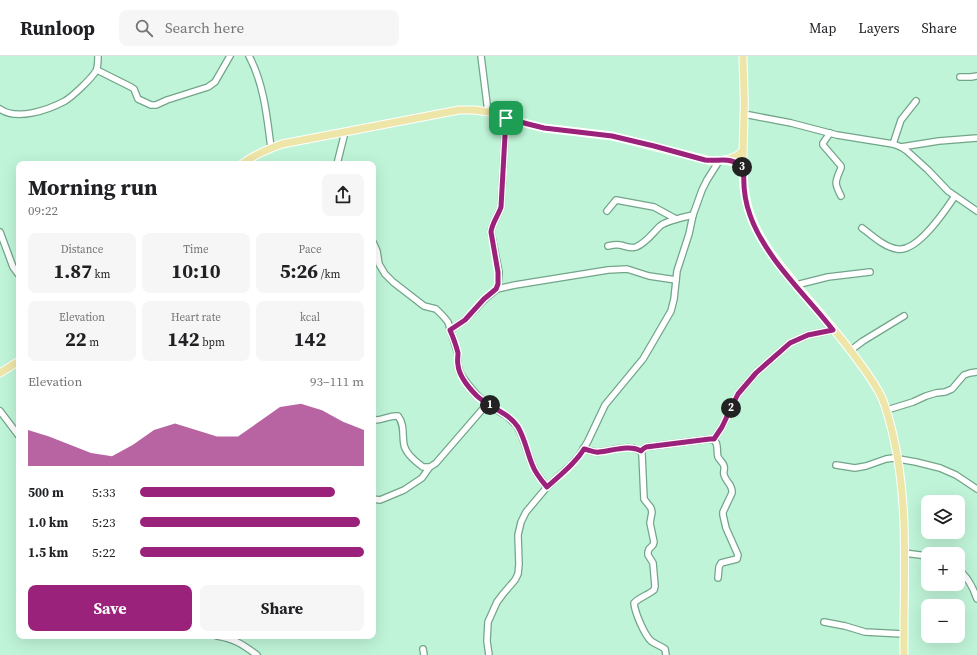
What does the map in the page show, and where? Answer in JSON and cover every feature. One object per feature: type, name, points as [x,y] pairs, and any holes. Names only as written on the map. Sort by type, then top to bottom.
[{"type":"main road","points":[[743,56],[743,182],[745,196],[754,225],[773,257],[851,350],[874,383],[887,410],[898,459],[903,493],[904,655]]},
{"type":"main road","points":[[246,161],[264,150],[282,144],[459,110],[476,110],[544,128],[612,136],[705,160],[722,160],[738,163],[744,170]]},
{"type":"main road","points":[[722,160],[739,154],[743,150]]},
{"type":"main road","points":[[0,373],[16,363]]},
{"type":"street","points":[[0,109],[13,114],[22,114],[48,108],[65,100],[70,97],[97,70],[98,56]]},
{"type":"street","points":[[97,70],[131,86],[134,89],[138,99],[151,106],[208,87],[215,82],[230,56]]},
{"type":"street","points":[[249,56],[258,76],[262,91],[271,148]]},
{"type":"street","points":[[482,56],[488,112]]},
{"type":"street","points":[[960,77],[977,76]]},
{"type":"street","points":[[893,144],[901,120],[916,101]]},
{"type":"street","points":[[744,114],[791,123],[830,133],[893,144],[901,147],[948,191],[977,211]]},
{"type":"street","points":[[496,289],[498,284],[498,272],[491,232],[501,207],[506,118]]},
{"type":"street","points":[[338,161],[345,132]]},
{"type":"street","points":[[830,133],[823,145],[841,166],[835,181],[836,187],[841,196]]},
{"type":"street","points":[[901,147],[939,141],[977,138]]},
{"type":"street","points":[[489,655],[487,641],[488,622],[497,602],[518,574],[518,535],[521,522],[526,512],[547,487],[580,456],[605,405],[643,359],[671,311],[677,271],[693,216],[706,180],[722,160]]},
{"type":"street","points":[[862,228],[890,247],[898,250],[906,249],[925,234],[937,221],[955,196]]},
{"type":"street","points":[[607,210],[616,200],[623,200],[654,207],[676,220]]},
{"type":"street","points":[[608,246],[619,245],[628,248],[635,247],[642,244],[663,224],[693,216]]},
{"type":"street","points":[[0,232],[13,267],[16,271]]},
{"type":"street","points":[[376,249],[379,264],[385,274],[424,306],[436,309],[448,322],[458,354],[460,373],[477,396],[507,416],[517,426],[532,464],[537,474],[547,487]]},
{"type":"street","points":[[450,330],[465,320],[484,299],[496,289],[608,270],[627,269],[649,276],[676,280]]},
{"type":"street","points":[[796,285],[828,277],[870,272]]},
{"type":"street","points":[[851,350],[904,316]]},
{"type":"street","points":[[714,439],[722,427],[738,394],[756,373],[790,343],[808,335],[833,330]]},
{"type":"street","points":[[887,410],[913,402],[926,396],[945,392],[952,389],[964,375],[977,372]]},
{"type":"street","points":[[376,500],[380,500],[410,487],[422,478],[429,468],[436,463],[487,404]]},
{"type":"street","points":[[0,412],[16,432]]},
{"type":"street","points":[[376,420],[398,416],[401,420],[404,445],[409,454],[423,467],[429,468]]},
{"type":"street","points":[[641,451],[646,447],[714,439]]},
{"type":"street","points":[[714,439],[717,444],[718,456],[724,466],[724,476],[732,490],[722,515],[738,555],[737,559],[721,563],[718,578]]},
{"type":"street","points":[[584,449],[598,453],[624,448],[638,449],[641,451]]},
{"type":"street","points":[[641,451],[644,500],[652,512],[650,523],[654,542],[649,549],[648,555],[653,563],[655,586],[654,590],[634,603],[645,632],[653,642],[665,649],[666,655]]},
{"type":"street","points":[[836,464],[855,468],[893,458],[916,462],[940,468],[956,475],[977,489]]},
{"type":"street","points":[[904,553],[921,555]]},
{"type":"street","points":[[965,576],[973,587],[977,599]]},
{"type":"street","points":[[824,622],[865,632],[903,634]]},
{"type":"street","points":[[232,639],[256,655]]},
{"type":"route","points":[[506,118],[544,128],[612,136],[705,160],[725,160],[738,163],[744,170],[743,182],[750,214],[762,240],[773,257],[833,330],[808,335],[790,343],[756,373],[738,394],[722,427],[714,439],[646,447],[641,451],[638,449],[624,448],[598,453],[584,449],[580,456],[547,487],[537,474],[532,464],[517,426],[507,416],[477,396],[460,373],[458,354],[450,330],[465,320],[484,299],[496,289],[498,284],[498,272],[491,232],[501,207],[506,118]]}]
